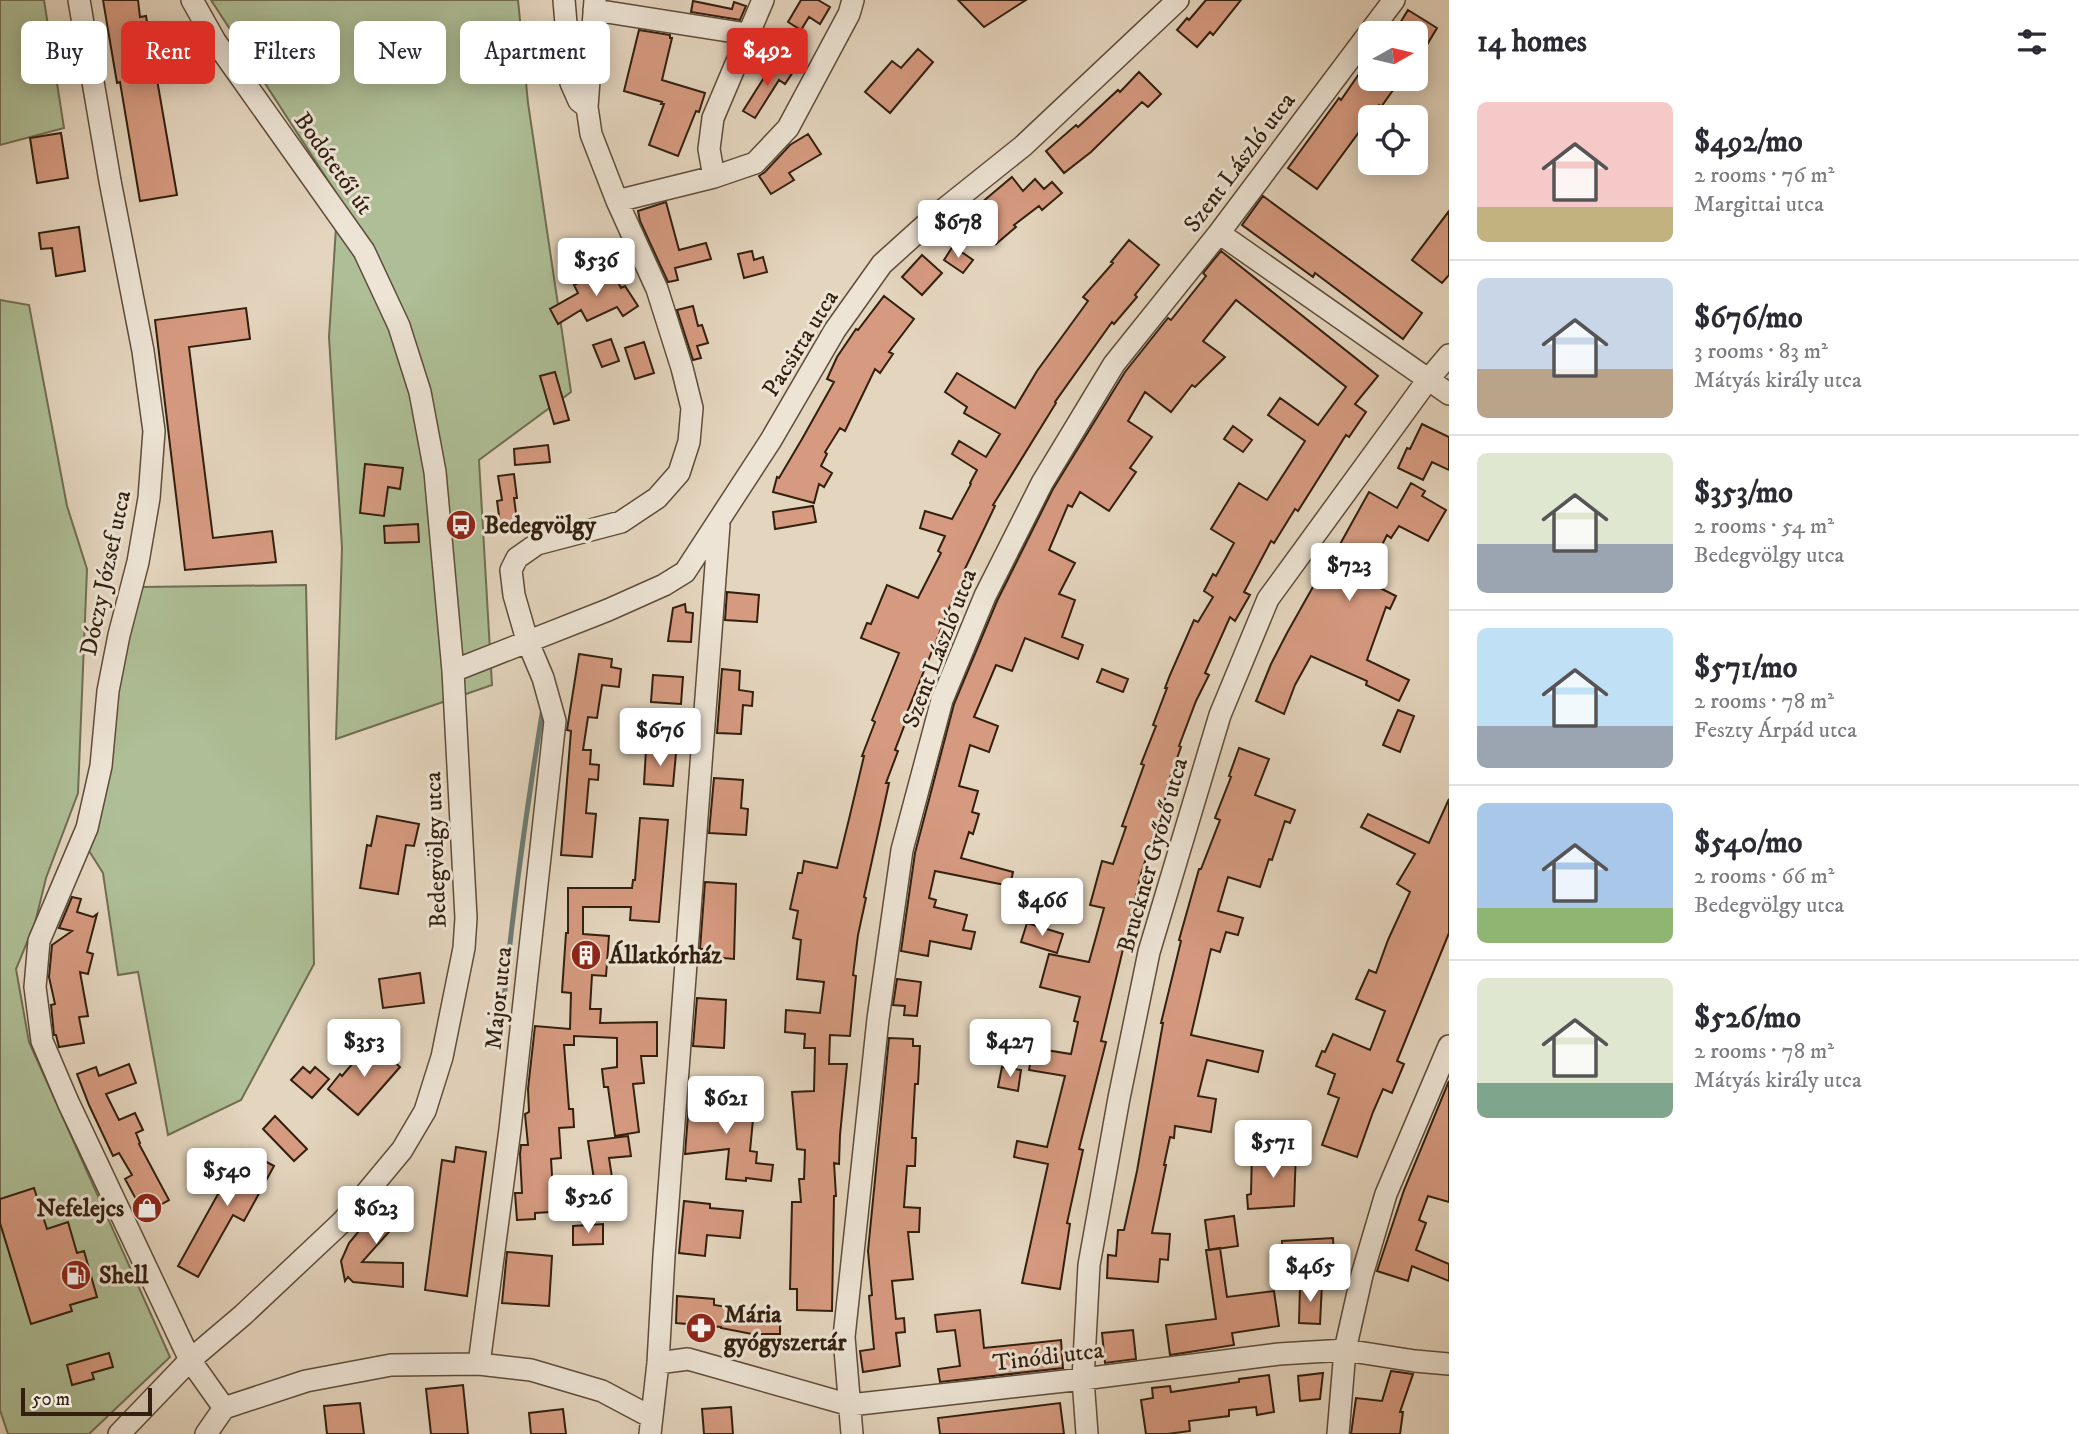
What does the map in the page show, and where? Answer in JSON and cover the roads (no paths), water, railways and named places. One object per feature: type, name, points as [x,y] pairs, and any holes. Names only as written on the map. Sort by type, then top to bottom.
[{"type":"street","name":"Dóczy József utca","points":[[79,0],[143,351],[154,431],[149,498],[138,562],[108,691],[101,766],[88,828],[39,941],[35,988],[42,1041],[68,1102],[190,1360],[224,1408]]},
{"type":"street","name":"Bodótetői út","points":[[192,0],[215,41],[364,251]]},
{"type":"street","points":[[564,0],[571,83],[579,101],[587,107]]},
{"type":"street","points":[[714,177],[709,149],[713,118],[763,0]]},
{"type":"street","points":[[747,34],[594,5],[587,107],[591,134],[617,201],[714,177],[755,163],[788,128],[849,13],[853,0]]},
{"type":"street","name":"Pacsirta utca","points":[[453,671],[608,610],[664,585],[685,572],[772,440],[835,330],[882,264],[933,218],[1023,146],[1178,0]]},
{"type":"street","name":"Szent László utca","points":[[852,1434],[844,1337],[878,1019],[902,850],[942,700],[985,596],[1042,483],[1114,364],[1219,233],[1394,0]]},
{"type":"street","name":"Major utca","points":[[479,1364],[510,1129],[555,721],[543,678],[527,640],[514,595],[511,570],[517,558],[537,544],[621,522],[657,499],[679,473],[689,442],[692,408],[682,368],[657,289],[617,201]]},
{"type":"street","points":[[1219,233],[1449,394]]},
{"type":"street","name":"Bedegvölgy utca","points":[[118,1434],[190,1360],[243,1315],[343,1221],[402,1150],[425,1111],[442,1057],[464,948],[466,918],[453,671],[435,472],[420,392],[399,326],[364,251]]},
{"type":"street","name":"Bruckner Győző utca","points":[[1087,1434],[1083,1379],[1089,1265],[1121,1085],[1149,952],[1220,715],[1268,599],[1427,381],[1449,355]]},
{"type":"street","points":[[206,1434],[224,1408],[306,1381],[391,1365],[479,1364],[531,1370],[602,1391],[651,1426],[658,1363],[719,522]]},
{"type":"street","points":[[1338,1434],[1345,1350],[1362,1275],[1387,1194],[1449,1046]]},
{"type":"street","name":"Tinódi utca","points":[[658,1363],[688,1359],[850,1405],[1279,1354],[1345,1350],[1449,1364]]},
{"type":"waterway","points":[[502,1019],[520,863],[543,708]]},
{"type":"place","name":"Bedegvölgy","points":[[461,525]]},
{"type":"place","name":"Állatkórház","points":[[586,955]]},
{"type":"place","name":"Nefelejcs","points":[[147,1208]]},
{"type":"place","name":"Shell","points":[[76,1275]]},
{"type":"place","name":"Mária gyógyszertár","points":[[701,1328]]}]
